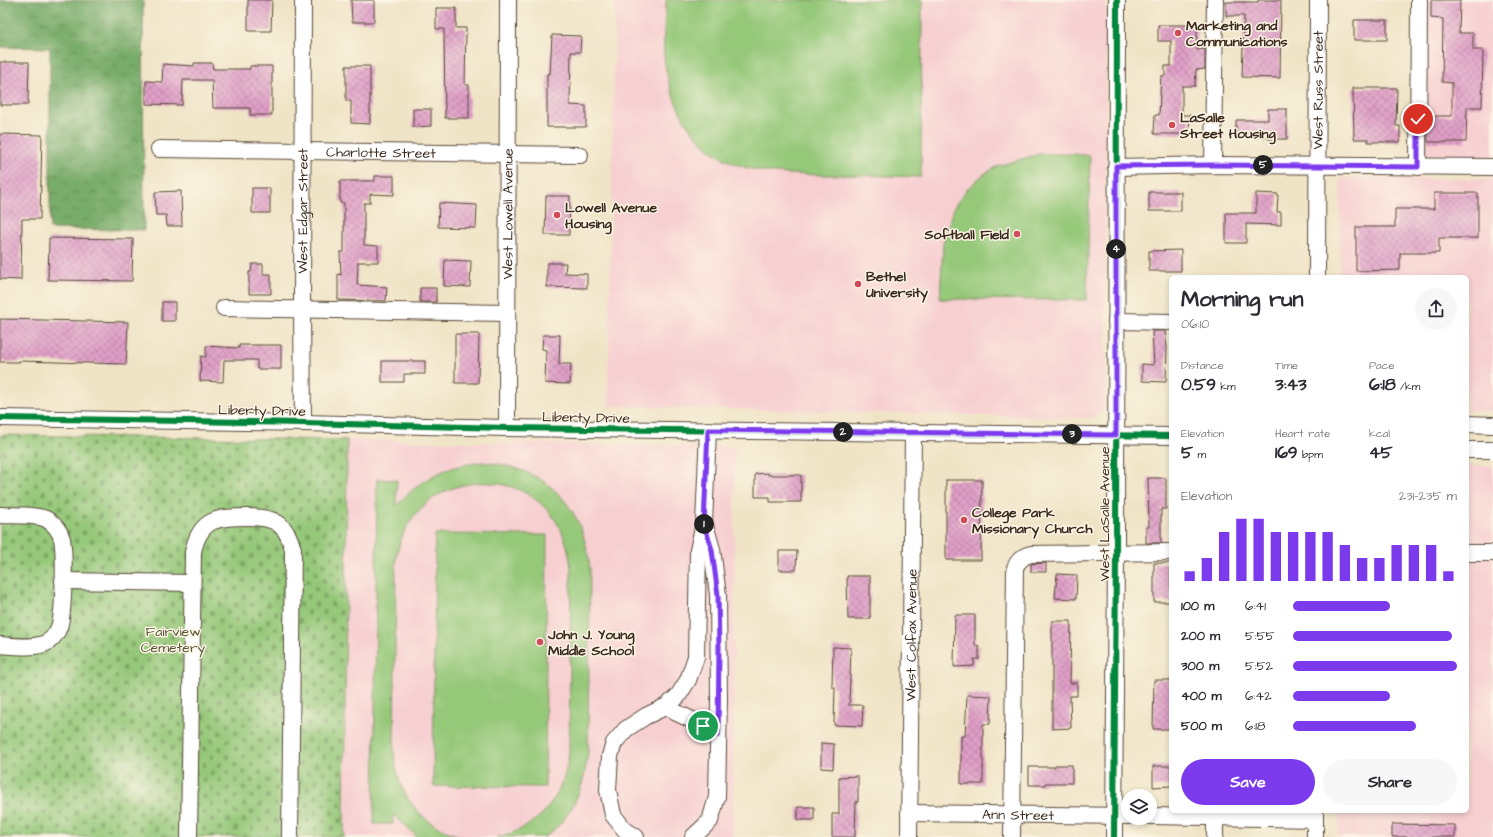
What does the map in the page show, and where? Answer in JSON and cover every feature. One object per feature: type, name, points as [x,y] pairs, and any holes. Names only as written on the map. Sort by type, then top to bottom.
[{"type":"street","name":"West Edgar Street","points":[[303,0],[303,423]]},
{"type":"street","name":"West Lowell Avenue","points":[[507,428],[508,0]]},
{"type":"street","name":"West LaSalle Avenue","points":[[1114,837],[1121,816],[1116,553],[1117,0]]},
{"type":"street","points":[[1214,165],[1215,0]]},
{"type":"street","name":"West Russ Street","points":[[1317,275],[1318,0]]},
{"type":"street","points":[[1418,167],[1419,0]]},
{"type":"street","name":"Charlotte Street","points":[[158,149],[580,155]]},
{"type":"street","points":[[1116,166],[1214,165],[1493,167]]},
{"type":"street","points":[[224,308],[508,314]]},
{"type":"street","points":[[1116,321],[1169,322]]},
{"type":"street","name":"Liberty Drive","points":[[0,418],[507,428],[1169,436]]},
{"type":"street","points":[[1469,424],[1493,425]]},
{"type":"street","points":[[636,837],[625,830],[613,815],[608,790],[610,756],[614,743],[626,729],[646,716],[667,706],[678,696],[688,680],[696,657],[698,550],[704,524],[708,430]]},
{"type":"street","name":"West Colfax Avenue","points":[[909,837],[913,432]]},
{"type":"street","points":[[1469,450],[1493,450]]},
{"type":"street","points":[[0,515],[41,517],[47,520],[58,530],[62,539],[63,551],[62,617],[59,629],[54,637],[43,644],[28,646],[0,645]]},
{"type":"street","points":[[189,837],[193,552],[195,539],[201,530],[217,519],[228,517],[260,517],[271,520],[279,524],[285,530],[290,538],[293,549],[290,837]]},
{"type":"street","points":[[693,837],[710,821],[716,802],[719,648],[718,595],[712,550],[704,524]]},
{"type":"street","points":[[1012,837],[1016,564],[1020,558],[1031,554],[1169,552]]},
{"type":"street","points":[[1469,553],[1493,553]]},
{"type":"street","points":[[63,581],[192,583]]},
{"type":"street","points":[[667,706],[675,712],[718,735]]},
{"type":"street","name":"Ann Street","points":[[909,813],[1121,816]]},
{"type":"street","points":[[1215,814],[1215,837]]},
{"type":"street","points":[[1157,816],[1215,814],[1315,815],[1315,837]]},
{"type":"shaded area","name":"Bethel University","points":[[615,0],[1106,0],[1105,400],[1103,412],[1092,418],[608,406]]},
{"type":"shaded area","points":[[1425,0],[1493,0],[1493,157],[1424,156]]},
{"type":"shaded area","points":[[1340,178],[1493,179],[1493,411],[1469,411],[1469,275],[1340,275]]},
{"type":"shaded area","name":"John J. Young Middle School","points":[[347,440],[735,447],[733,837],[344,837]]},
{"type":"shaded area","points":[[1469,465],[1493,466],[1493,837],[1338,837],[1339,813],[1469,813]]},
{"type":"green space","points":[[0,0],[143,0],[144,230],[50,229],[50,48],[0,47]]},
{"type":"green space","points":[[666,0],[922,0],[921,177],[779,173],[752,169],[734,163],[718,155],[704,144],[692,131],[682,116],[675,100],[669,82],[664,57]]},
{"type":"green space","name":"Softball Field","points":[[1039,154],[1076,154],[1090,156],[1087,300],[940,299],[943,244],[954,207],[967,189],[984,174],[998,166]]},
{"type":"green space","name":"Fairview Cemetery","points":[[0,435],[347,440],[344,837],[0,837]]},
{"type":"green space","points":[[482,462],[505,465],[525,472],[543,481],[558,493],[570,508],[580,526],[586,546],[590,569],[588,751],[584,776],[571,810],[564,820],[545,837],[497,837],[513,833],[538,818],[548,808],[556,796],[566,769],[569,753],[571,568],[569,554],[560,529],[553,517],[537,500],[518,489],[497,484],[475,483],[453,488],[434,498],[417,513],[404,532],[396,558],[394,749],[396,766],[405,794],[413,806],[435,825],[448,832],[464,837],[417,837],[393,814],[393,824],[374,824],[377,479],[397,480],[396,506],[415,488],[434,475],[456,467]]},
{"type":"green space","points":[[435,534],[547,535],[545,787],[433,786]]},
{"type":"building","points":[[248,0],[272,0],[271,31],[248,31]]},
{"type":"building","points":[[351,0],[374,0],[374,22],[352,22]]},
{"type":"building","points":[[1258,0],[1281,0],[1280,78],[1242,77],[1244,16],[1226,16],[1226,2],[1258,2]]},
{"type":"building","points":[[1431,0],[1460,0],[1459,33],[1473,33],[1473,50],[1483,50],[1482,107],[1467,107],[1466,142],[1428,142],[1428,116],[1452,116],[1452,83],[1442,82],[1443,19],[1431,18]]},
{"type":"building","points":[[436,8],[456,8],[456,28],[466,28],[465,85],[469,85],[469,118],[445,118],[444,29],[436,29]]},
{"type":"building","points":[[1354,20],[1387,20],[1387,40],[1354,40]]},
{"type":"building","points":[[1158,25],[1197,25],[1197,50],[1205,49],[1205,69],[1196,70],[1195,86],[1182,86],[1182,115],[1190,115],[1189,134],[1154,134],[1155,115],[1159,115],[1161,76],[1165,76],[1165,66],[1171,66],[1171,41],[1158,41]]},
{"type":"building","points":[[552,35],[581,36],[580,52],[571,52],[570,105],[586,106],[586,127],[547,127],[547,74],[550,74]]},
{"type":"building","points":[[0,62],[29,62],[28,105],[0,105]]},
{"type":"building","points":[[194,63],[212,63],[213,69],[250,69],[250,66],[272,66],[272,115],[250,115],[250,108],[213,108],[212,80],[183,80],[182,105],[146,104],[146,81],[162,82],[163,64],[194,66]]},
{"type":"building","points":[[346,66],[370,66],[370,124],[351,123],[351,101],[346,101]]},
{"type":"building","points":[[1353,88],[1397,88],[1396,126],[1400,126],[1400,142],[1368,142],[1368,139],[1354,139]]},
{"type":"building","points":[[413,109],[431,109],[431,126],[413,127]]},
{"type":"building","points":[[1268,109],[1287,109],[1287,139],[1268,139],[1268,137],[1236,137],[1236,120],[1268,120]]},
{"type":"building","points":[[0,134],[42,135],[40,219],[22,219],[21,280],[0,279]]},
{"type":"building","points":[[375,176],[394,176],[394,195],[370,194],[370,203],[364,203],[364,245],[378,246],[378,262],[358,262],[357,285],[387,287],[386,301],[338,300],[338,274],[341,275],[340,252],[344,252],[344,203],[340,203],[340,181],[375,181]]},
{"type":"building","points":[[252,188],[270,188],[270,213],[252,213]]},
{"type":"building","points":[[181,191],[182,226],[167,226],[166,215],[156,215],[155,192]]},
{"type":"building","points":[[1149,192],[1181,192],[1181,211],[1149,211]]},
{"type":"building","points":[[1256,193],[1278,194],[1277,212],[1281,212],[1281,225],[1246,224],[1246,243],[1226,243],[1226,213],[1256,213]]},
{"type":"building","points":[[1434,193],[1478,193],[1478,238],[1439,238],[1439,253],[1400,253],[1400,270],[1356,271],[1356,227],[1395,227],[1395,209],[1434,209]]},
{"type":"building","name":"Lowell Avenue Housing","points":[[546,196],[570,196],[569,235],[545,235]]},
{"type":"building","points":[[439,203],[477,205],[476,228],[438,227]]},
{"type":"building","points":[[49,238],[133,239],[132,281],[48,280]]},
{"type":"building","points":[[1181,250],[1181,271],[1149,271],[1149,251]]},
{"type":"building","points":[[445,260],[471,261],[470,287],[444,286]]},
{"type":"building","points":[[547,263],[566,263],[565,273],[587,274],[587,288],[547,287]]},
{"type":"building","points":[[252,264],[263,264],[263,274],[271,274],[271,294],[249,294],[249,272],[251,272]]},
{"type":"building","points":[[420,288],[436,288],[436,302],[420,302]]},
{"type":"building","points":[[162,302],[175,302],[175,321],[162,321]]},
{"type":"building","points":[[0,319],[128,322],[126,364],[19,361],[0,362]]},
{"type":"building","points":[[1152,331],[1165,331],[1167,348],[1166,382],[1142,381],[1142,364],[1154,365]]},
{"type":"building","points":[[455,334],[479,334],[478,383],[455,383]]},
{"type":"building","points":[[543,335],[560,335],[559,364],[571,364],[570,384],[545,383],[546,350],[542,349]]},
{"type":"building","points":[[239,345],[281,345],[281,369],[257,369],[257,360],[224,360],[223,382],[200,381],[201,356],[206,357],[206,346],[239,348]]},
{"type":"building","points":[[382,361],[425,361],[425,374],[404,374],[404,382],[382,382]]},
{"type":"building","points":[[768,473],[768,475],[801,475],[801,502],[770,502],[770,497],[755,497],[755,474]]},
{"type":"building","points":[[1148,478],[1166,478],[1166,509],[1161,509],[1161,543],[1146,543],[1146,527],[1149,527]]},
{"type":"building","name":"College Park Missionary Church","points":[[946,480],[982,480],[981,560],[946,560]]},
{"type":"building","points":[[779,551],[797,551],[796,570],[779,570]]},
{"type":"building","points":[[1046,563],[1046,572],[1031,572],[1031,564]]},
{"type":"building","points":[[1154,563],[1169,563],[1169,602],[1154,602]]},
{"type":"building","points":[[1057,574],[1077,575],[1076,599],[1055,598]]},
{"type":"building","points":[[847,576],[870,576],[870,619],[848,619]]},
{"type":"building","points":[[955,615],[975,615],[975,646],[979,646],[979,659],[974,659],[974,666],[954,667]]},
{"type":"building","points":[[1052,621],[1071,621],[1070,683],[1077,683],[1077,696],[1070,696],[1071,728],[1052,729]]},
{"type":"building","points":[[833,647],[851,648],[849,705],[863,705],[862,726],[834,725],[835,687],[832,687]]},
{"type":"building","points":[[1154,680],[1169,680],[1169,729],[1153,729]]},
{"type":"building","points":[[967,695],[991,696],[990,724],[983,724],[983,784],[961,784],[961,736],[965,736]]},
{"type":"building","points":[[821,743],[834,744],[833,769],[821,768]]},
{"type":"building","points":[[1055,765],[1072,765],[1072,783],[1045,783],[1045,785],[1029,785],[1029,767],[1055,767]]},
{"type":"building","points":[[1153,766],[1169,766],[1169,786],[1153,787]]},
{"type":"building","points":[[858,776],[858,802],[856,802],[855,837],[832,837],[832,814],[839,814],[839,777]]},
{"type":"building","points":[[798,807],[814,807],[814,820],[798,820]]},
{"type":"building","points":[[1392,824],[1455,825],[1455,837],[1392,837]]},
{"type":"cycle path","points":[[1114,837],[1117,0]]},
{"type":"cycle path","points":[[0,418],[507,428],[1169,436]]},
{"type":"place","name":"Marketing and Communications","points":[[1178,33]]},
{"type":"place","name":"LaSalle Street Housing","points":[[1172,125]]},
{"type":"place","name":"Lowell Avenue Housing","points":[[557,215]]},
{"type":"place","name":"Softball Field","points":[[1017,234]]},
{"type":"place","name":"Bethel University","points":[[858,284]]},
{"type":"place","name":"College Park Missionary Church","points":[[964,520]]},
{"type":"place","name":"John J. Young Middle School","points":[[540,642]]},
{"type":"route","points":[[703,726],[718,735],[718,595],[712,550],[704,524],[708,430],[1116,435],[1116,166],[1214,165],[1418,167],[1418,119]]}]
